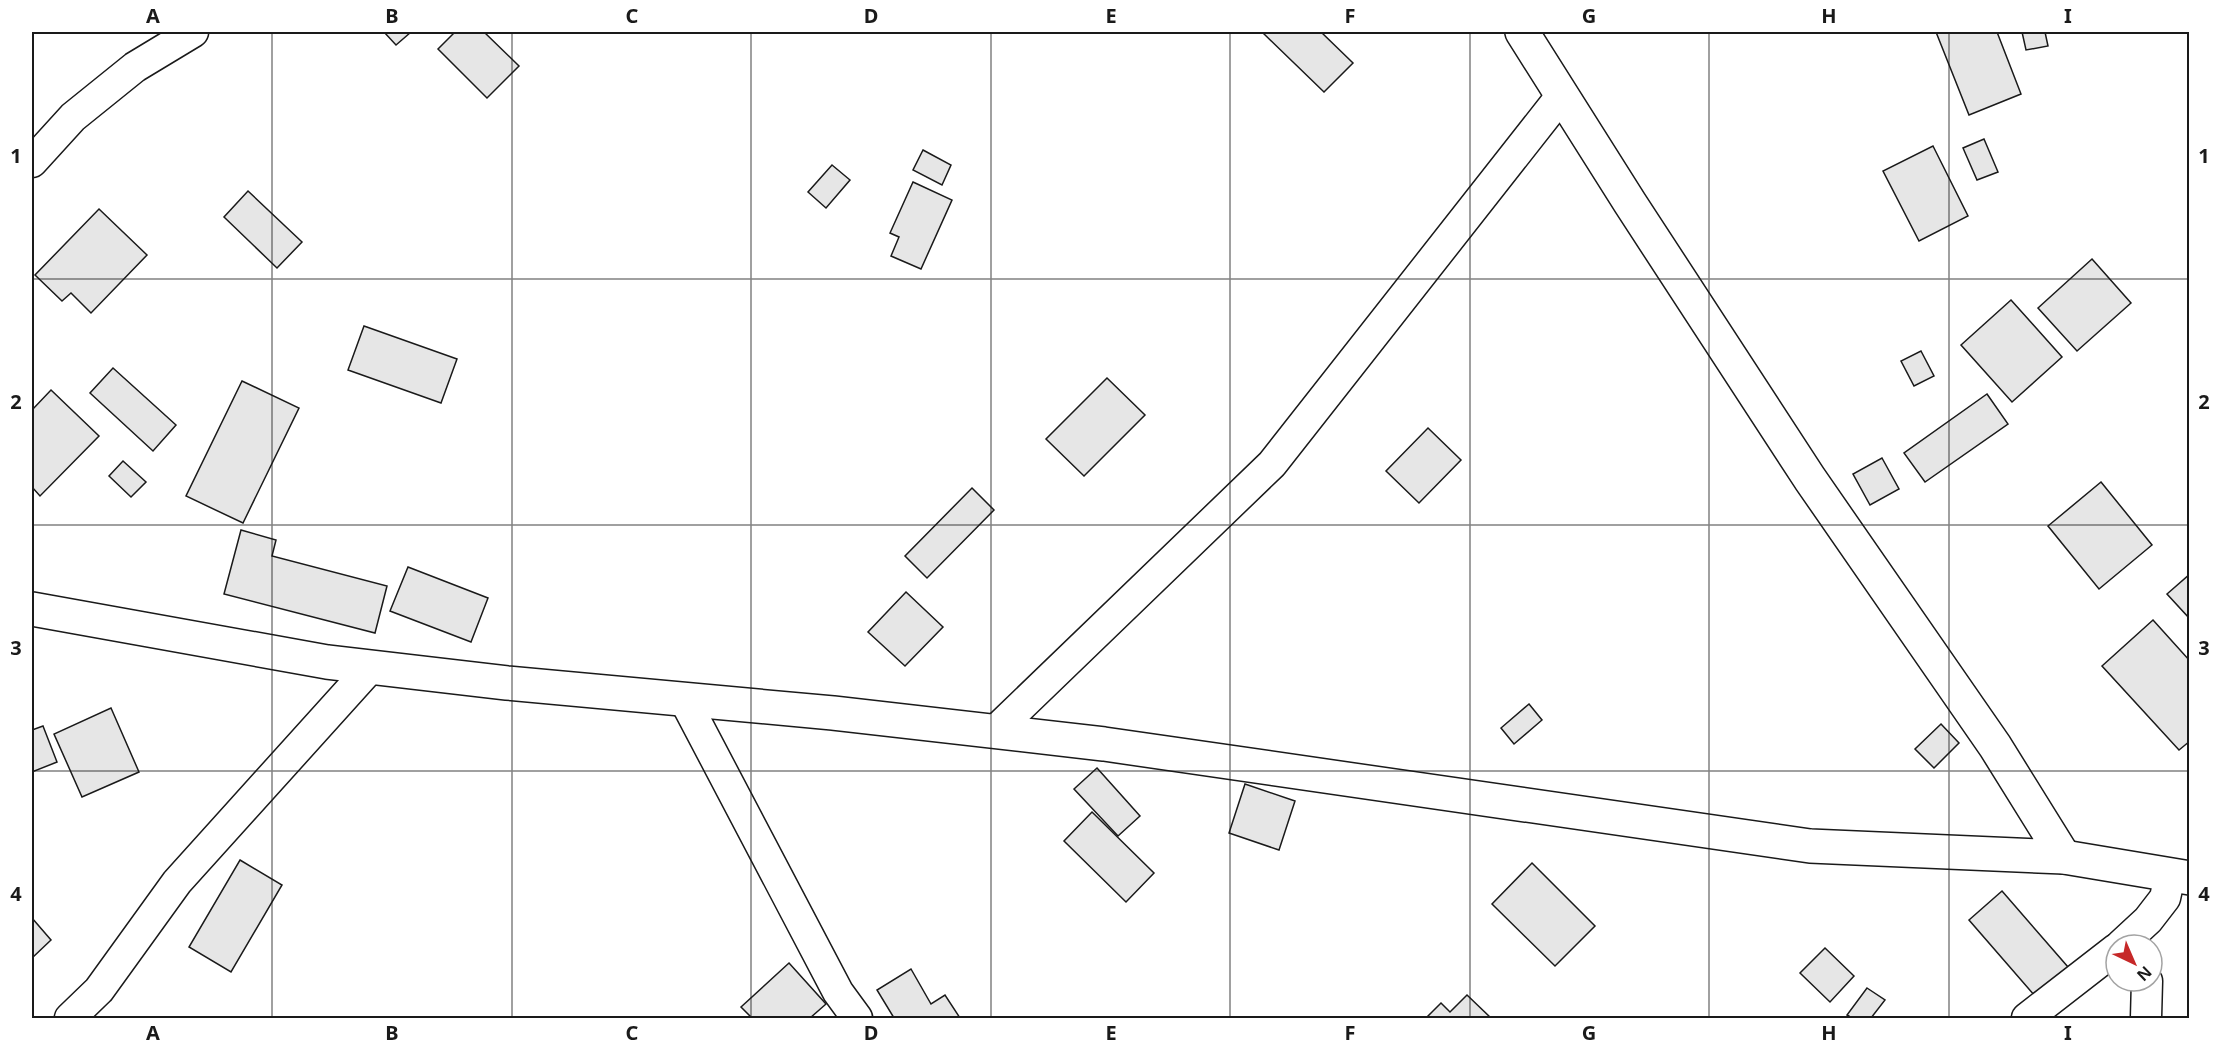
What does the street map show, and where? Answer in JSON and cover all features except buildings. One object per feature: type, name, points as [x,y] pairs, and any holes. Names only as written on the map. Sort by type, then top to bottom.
[{"type":"main road","points":[[1522,32],[1810,479],[1995,746],[2064,857]]},
{"type":"main road","points":[[32,609],[327,662],[507,683],[833,713],[1104,744],[1810,846],[2064,857],[2180,877]]},
{"type":"street","points":[[32,162],[73,117],[135,67],[193,32]]},
{"type":"street","points":[[994,732],[1272,464],[1562,95]]},
{"type":"street","points":[[69,1018],[99,990],[177,882],[371,667]]},
{"type":"street","points":[[684,699],[838,992],[857,1018]]},
{"type":"street","points":[[2148,932],[2164,898],[2180,877]]},
{"type":"street","points":[[2027,1018],[2104,958]]},
{"type":"street","points":[[2146,1018],[2147,993]]}]
